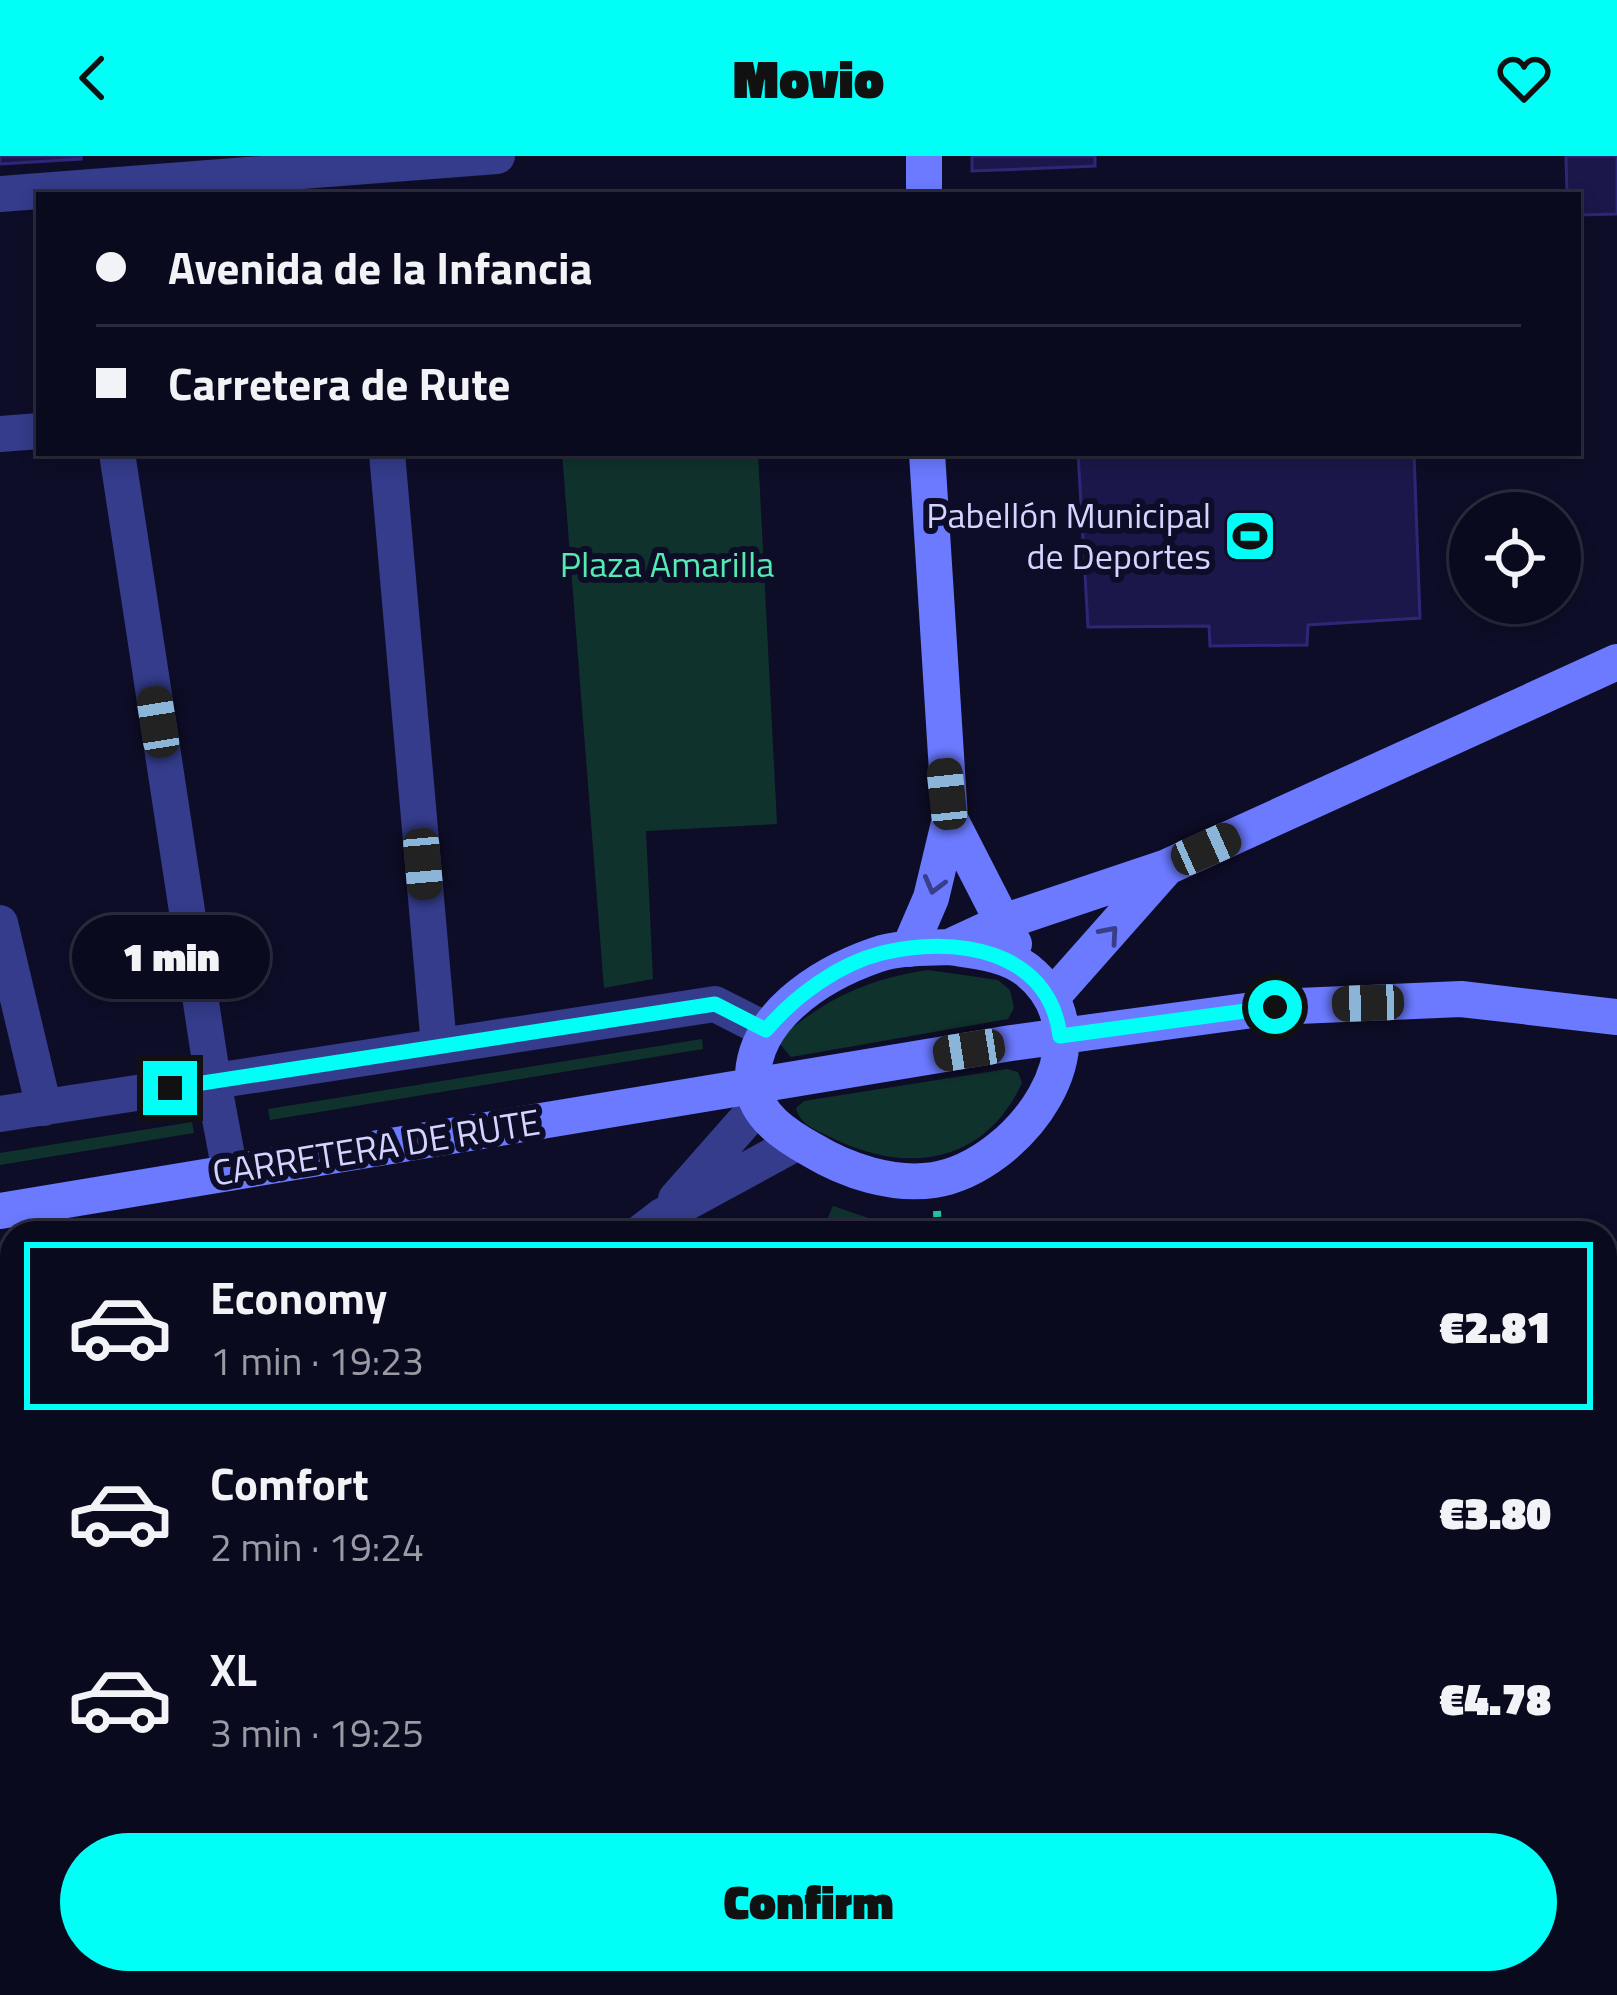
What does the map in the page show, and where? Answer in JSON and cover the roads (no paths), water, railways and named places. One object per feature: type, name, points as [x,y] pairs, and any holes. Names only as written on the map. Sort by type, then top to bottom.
[{"type":"street","points":[[0,194],[497,156]]},
{"type":"street","points":[[923,156],[924,192]]},
{"type":"street","points":[[0,434],[36,431]]},
{"type":"street","points":[[117,456],[230,1172]]},
{"type":"street","points":[[387,456],[439,1046]]},
{"type":"street","points":[[910,949],[932,898],[950,819],[927,456]]},
{"type":"street","points":[[949,947],[1003,922],[1166,867],[1617,662]]},
{"type":"street","points":[[755,1095],[798,1142],[830,1161],[907,1182],[975,1168],[1007,1145],[1053,1085],[1060,1036],[1051,998],[1026,969],[950,819]]},
{"type":"street","points":[[1051,998],[1166,867]]},
{"type":"street","points":[[0,923],[44,1108]]},
{"type":"street","points":[[653,1221],[755,1095],[756,1052],[766,1030],[783,1010],[843,969],[879,954],[949,947],[993,954],[1026,969]]},
{"type":"street","name":"CARRETERA DE RUTE","points":[[0,1211],[230,1172],[755,1095],[1060,1036],[1275,1007],[1461,999],[1617,1017]]},
{"type":"street","points":[[0,1114],[715,1004],[766,1030]]},
{"type":"street","points":[[656,1221],[798,1142]]},
{"type":"place","name":"Pabellón Municipal de Deportes","points":[[1250,536]]},
{"type":"park label","name":"Plaza Amarilla","points":[[667,564]]}]
